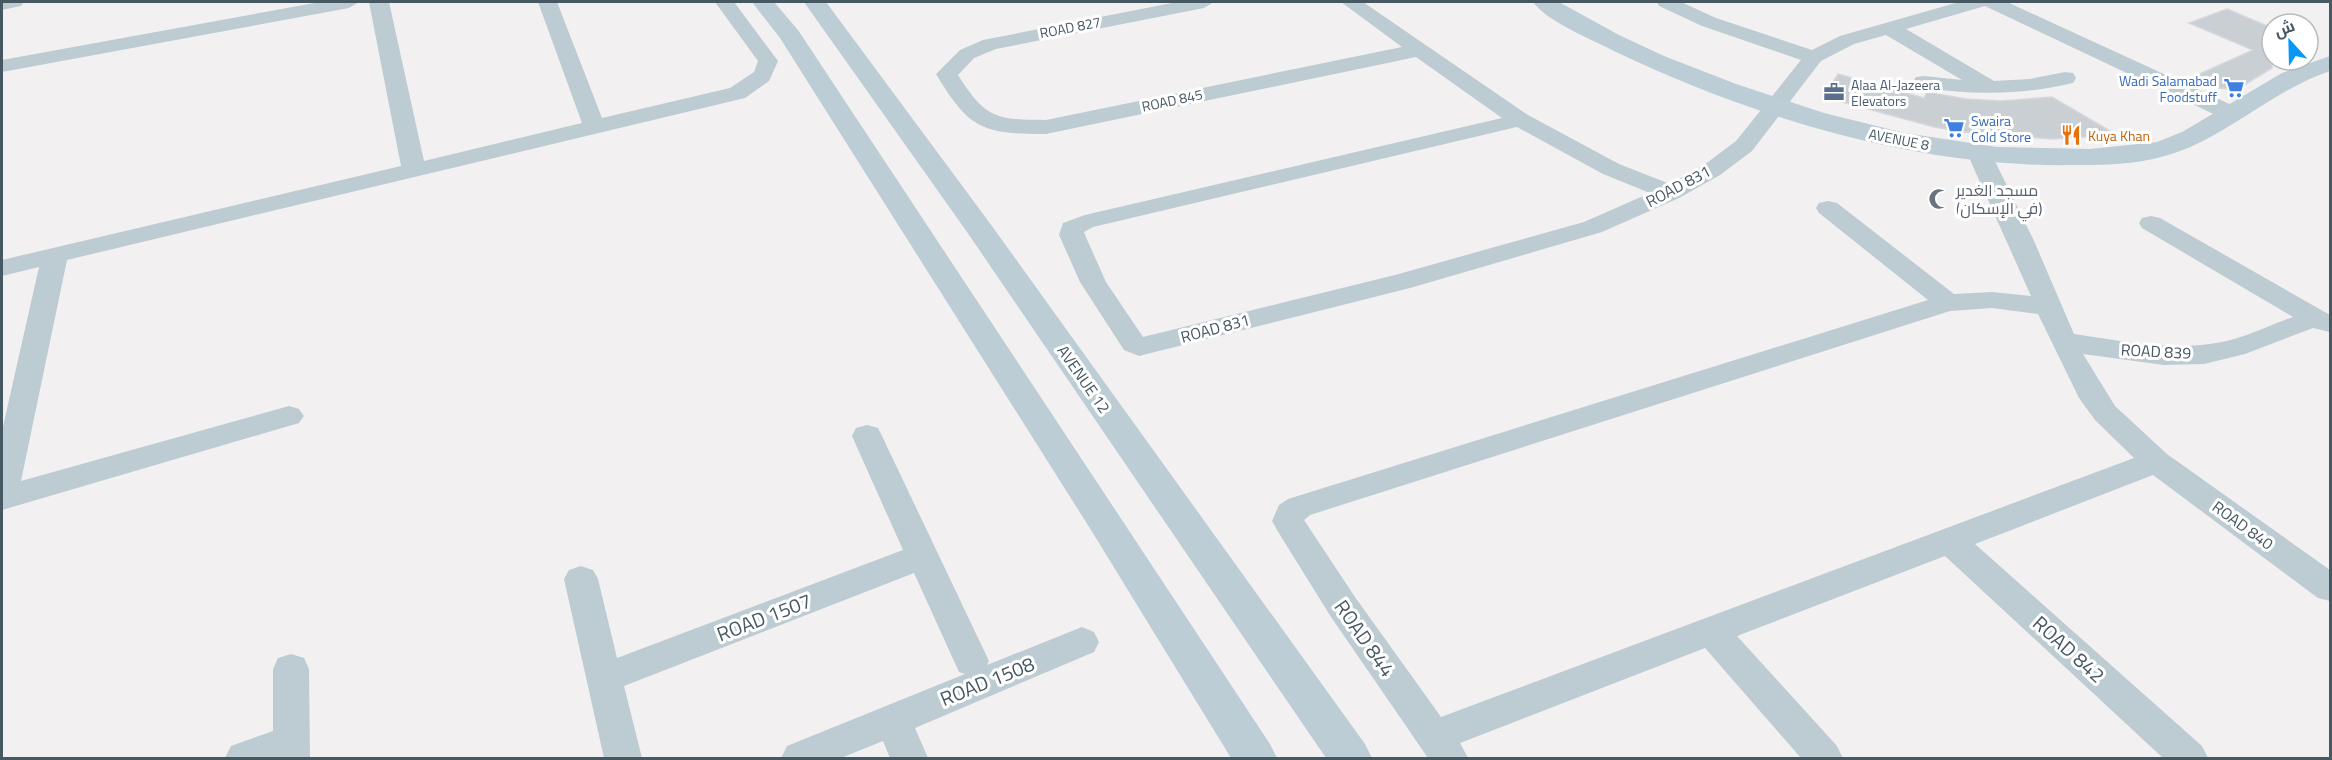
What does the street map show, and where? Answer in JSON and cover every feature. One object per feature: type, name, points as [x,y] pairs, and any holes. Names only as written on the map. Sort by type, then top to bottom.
[{"type":"street","points":[[2,4],[14,2]]},
{"type":"street","points":[[2,66],[349,2]]},
{"type":"street","points":[[380,2],[414,170]]},
{"type":"street","points":[[547,2],[595,128]]},
{"type":"street","points":[[2,268],[737,93],[760,80],[768,69],[768,61],[724,2]]},
{"type":"street","points":[[764,2],[790,35],[1104,520],[1255,759]]},
{"type":"street","name":"AVENUE 12","points":[[815,2],[985,238],[1350,759]]},
{"type":"street","name":"ROAD 827","points":[[947,74],[967,54],[990,44],[1204,2]]},
{"type":"street","points":[[1351,2],[1520,120],[1611,169],[1671,193]]},
{"type":"street","name":"AVENUE 8","points":[[1544,2],[1597,35],[1629,51],[1776,106],[1874,134],[1979,153],[2056,159],[2129,154],[2164,148],[2196,137],[2230,113],[2329,65]]},
{"type":"street","points":[[1666,2],[1708,22],[1814,57]]},
{"type":"street","name":"ROAD 831","points":[[1520,120],[1084,222],[1072,228],[1072,235],[1093,282],[1134,344],[1139,347],[1401,282],[1582,230],[1671,193],[1712,170],[1744,146],[1814,57],[1848,40],[1887,27],[1979,2]]},
{"type":"street","points":[[1992,2],[2230,113]]},
{"type":"street","points":[[1887,27],[1992,88]]},
{"type":"street","name":"ROAD 845","points":[[947,74],[968,108],[977,115],[1009,125],[1046,126],[1418,50]]},
{"type":"street","points":[[1924,82],[1992,88],[2044,84],[2065,78]]},
{"type":"street","name":"ROAD 840","points":[[1979,153],[2021,241],[2063,342],[2089,391],[2105,413],[2156,462],[2331,588]]},
{"type":"street","points":[[1828,208],[1948,303],[1992,300],[2047,307]]},
{"type":"street","name":"ROAD 839","points":[[2151,223],[2323,322]]},
{"type":"street","points":[[55,255],[2,497],[289,416]]},
{"type":"street","name":"ROAD 844","points":[[1442,747],[1336,598],[1288,521],[1290,514],[1299,507],[1948,303]]},
{"type":"street","name":"ROAD 839","points":[[2063,342],[2143,353],[2186,356],[2222,351],[2323,322]]},
{"type":"street","points":[[867,436],[971,661]]},
{"type":"street","points":[[1442,747],[1711,631],[1948,539],[2156,462]]},
{"type":"street","name":"ROAD 842","points":[[1948,539],[2189,759]]},
{"type":"street","name":"ROAD 1507","points":[[604,678],[923,556]]},
{"type":"street","points":[[581,579],[623,759]]},
{"type":"street","points":[[1711,631],[1824,759]]},
{"type":"street","name":"ROAD 1508","points":[[800,759],[1082,642]]},
{"type":"street","points":[[244,759],[291,750],[291,669]]},
{"type":"street","points":[[893,720],[909,759]]},
{"type":"building","points":[[2227,9],[2260,23],[2260,72],[2265,72],[2236,90],[2194,85],[2184,81],[2253,50],[2189,23]]},
{"type":"building","points":[[1838,74],[1924,98],[1927,92],[1966,99],[2002,101],[2052,97],[2117,135],[2052,139],[1971,133],[1934,127],[1824,97]]},
{"type":"place","name":"Wadi Salamabad Foodstuff","points":[[2234,88]]},
{"type":"place","name":"Alaa Al-Jazeera Elevators","points":[[1834,92]]},
{"type":"place","name":"Swaira Cold Store","points":[[1954,128]]},
{"type":"place","name":"Kuya Khan","points":[[2071,135]]},
{"type":"place","name":"مسجد الغدير (في الإسكان)","points":[[1939,199]]}]
